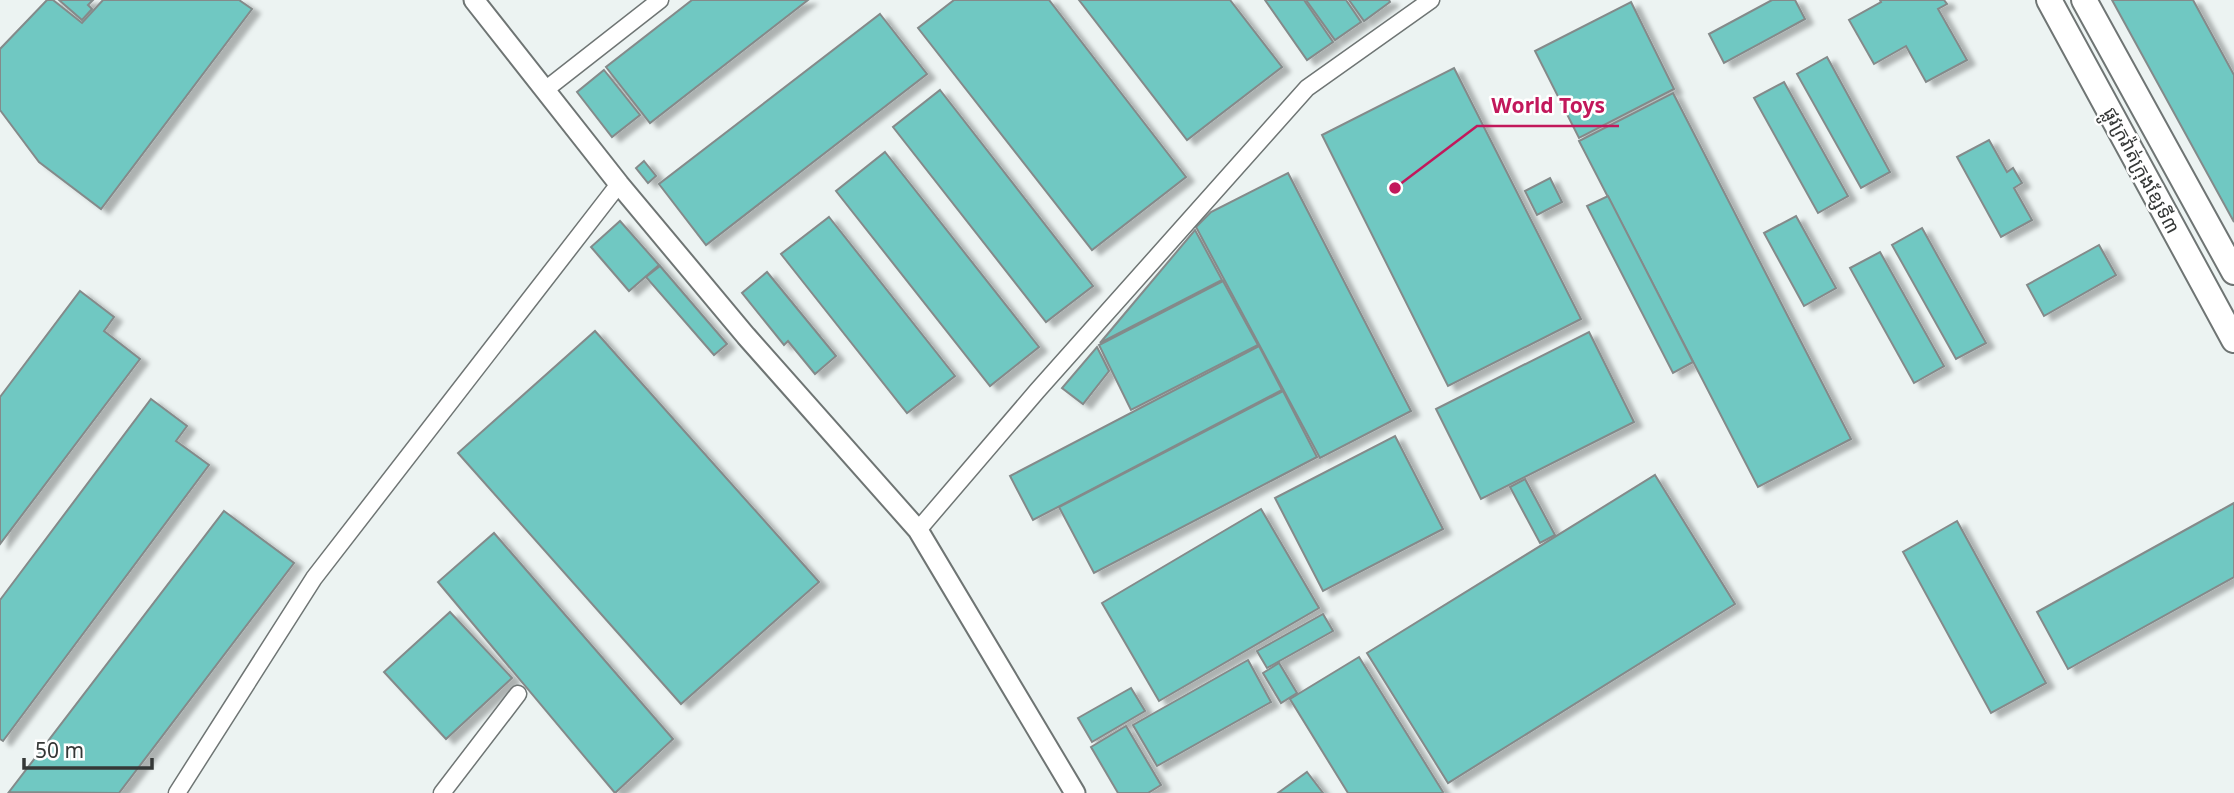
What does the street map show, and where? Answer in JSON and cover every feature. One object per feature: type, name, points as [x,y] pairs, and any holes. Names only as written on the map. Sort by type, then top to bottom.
[{"type":"main road","name":"ផ្លូវក្រវ៉ាត់ក្រុងខ្សែទី៣","points":[[2049,0],[2234,340]]},
{"type":"main road","name":"ផ្លូវក្រវ៉ាត់ក្រុងខ្សែទី៣","points":[[2084,0],[2234,272]]},
{"type":"street","points":[[474,0],[620,184],[746,336],[918,530],[1075,793]]},
{"type":"street","points":[[545,90],[660,0]]},
{"type":"street","points":[[918,530],[1037,391],[1307,88],[1431,0]]},
{"type":"street","points":[[177,793],[314,578],[620,184]]},
{"type":"street","points":[[442,793],[518,694]]},
{"type":"building","points":[[47,0],[53,0],[82,23],[103,0],[239,0],[252,9],[101,209],[39,162],[0,110],[0,49]]},
{"type":"building","points":[[59,0],[93,0],[88,5],[92,9],[82,20]]},
{"type":"building","points":[[692,0],[808,0],[650,123],[606,67]]},
{"type":"building","points":[[954,0],[1049,0],[1186,177],[1092,250],[918,28]]},
{"type":"building","points":[[1079,0],[1230,0],[1282,67],[1187,140]]},
{"type":"building","points":[[1265,0],[1304,0],[1333,42],[1307,60]]},
{"type":"building","points":[[1306,0],[1346,0],[1361,22],[1335,40]]},
{"type":"building","points":[[1349,0],[1389,0],[1390,2],[1364,21]]},
{"type":"building","points":[[1772,0],[1795,0],[1805,19],[1724,63],[1709,34]]},
{"type":"building","points":[[1880,0],[1944,0],[1947,4],[1938,9],[1967,60],[1926,82],[1906,46],[1874,64],[1849,20],[1881,2]]},
{"type":"building","points":[[2112,0],[2193,0],[2234,75],[2234,222]]},
{"type":"building","points":[[1631,2],[1674,89],[1579,138],[1535,51]]},
{"type":"building","points":[[880,14],[927,74],[706,245],[659,184]]},
{"type":"building","points":[[1827,57],[1890,172],[1861,188],[1797,74]]},
{"type":"building","points":[[1454,68],[1581,319],[1448,386],[1322,135]]},
{"type":"building","points":[[604,70],[640,115],[612,137],[577,92]]},
{"type":"building","points":[[1784,82],[1848,196],[1818,213],[1754,98]]},
{"type":"building","points":[[940,90],[1093,286],[1046,322],[893,127]]},
{"type":"building","points":[[1673,93],[1851,439],[1758,487],[1579,141]]},
{"type":"building","points":[[1989,140],[2007,172],[2013,168],[2022,183],[2014,188],[2032,220],[2001,237],[1957,157]]},
{"type":"building","points":[[885,152],[1039,347],[990,386],[836,191]]},
{"type":"building","points":[[644,161],[656,176],[648,183],[636,168]]},
{"type":"building","points":[[1288,173],[1411,411],[1320,458],[1196,227],[1211,212]]},
{"type":"building","points":[[1550,178],[1562,202],[1537,215],[1525,191]]},
{"type":"building","points":[[1608,196],[1693,362],[1673,373],[1587,206]]},
{"type":"building","points":[[1796,216],[1836,288],[1804,306],[1764,233]]},
{"type":"building","points":[[829,217],[955,376],[907,413],[781,254]]},
{"type":"building","points":[[620,221],[659,265],[629,291],[591,247]]},
{"type":"building","points":[[1922,228],[1986,343],[1956,359],[1892,245]]},
{"type":"building","points":[[1195,230],[1222,280],[1100,343]]},
{"type":"building","points":[[2099,245],[2116,275],[2044,316],[2027,285]]},
{"type":"building","points":[[1880,252],[1944,366],[1914,383],[1850,268]]},
{"type":"building","points":[[660,266],[727,344],[714,355],[646,277]]},
{"type":"building","points":[[767,272],[836,356],[815,374],[788,341],[784,345],[742,293]]},
{"type":"building","points":[[1223,281],[1258,345],[1131,410],[1099,345]]},
{"type":"building","points":[[80,291],[114,317],[104,331],[140,359],[0,544],[0,397]]},
{"type":"building","points":[[595,331],[819,582],[681,704],[458,453]]},
{"type":"building","points":[[1589,332],[1634,422],[1481,499],[1436,409]]},
{"type":"building","points":[[1259,346],[1282,390],[1033,520],[1010,476]]},
{"type":"building","points":[[1097,347],[1109,371],[1083,404],[1062,388]]},
{"type":"building","points":[[1283,391],[1317,457],[1094,573],[1059,507]]},
{"type":"building","points":[[151,399],[187,426],[176,441],[209,465],[3,741],[0,739],[0,600]]},
{"type":"building","points":[[1395,436],[1443,529],[1323,591],[1275,498]]},
{"type":"building","points":[[1655,475],[1735,604],[1448,783],[1367,653]]},
{"type":"building","points":[[1525,479],[1555,535],[1540,543],[1510,487]]},
{"type":"building","points":[[2234,503],[2234,577],[2068,669],[2037,612]]},
{"type":"building","points":[[1261,509],[1319,608],[1159,701],[1102,603]]},
{"type":"building","points":[[224,511],[294,563],[119,793],[9,792]]},
{"type":"building","points":[[1957,521],[2046,683],[1991,713],[1903,552]]},
{"type":"building","points":[[494,533],[673,739],[615,793],[438,582]]},
{"type":"building","points":[[450,612],[512,678],[446,739],[384,672]]},
{"type":"building","points":[[1323,614],[1333,631],[1267,668],[1257,651]]},
{"type":"building","points":[[1359,657],[1442,793],[1348,793],[1290,699]]},
{"type":"building","points":[[1248,660],[1271,702],[1157,766],[1133,725]]},
{"type":"building","points":[[1279,663],[1297,693],[1281,703],[1263,673]]},
{"type":"building","points":[[1131,688],[1145,711],[1092,742],[1078,718]]},
{"type":"building","points":[[1126,726],[1161,785],[1148,793],[1118,793],[1091,747]]},
{"type":"building","points":[[1307,772],[1323,793],[1278,793]]},
{"type":"place","name":"World Toys","points":[[1395,188]]}]
